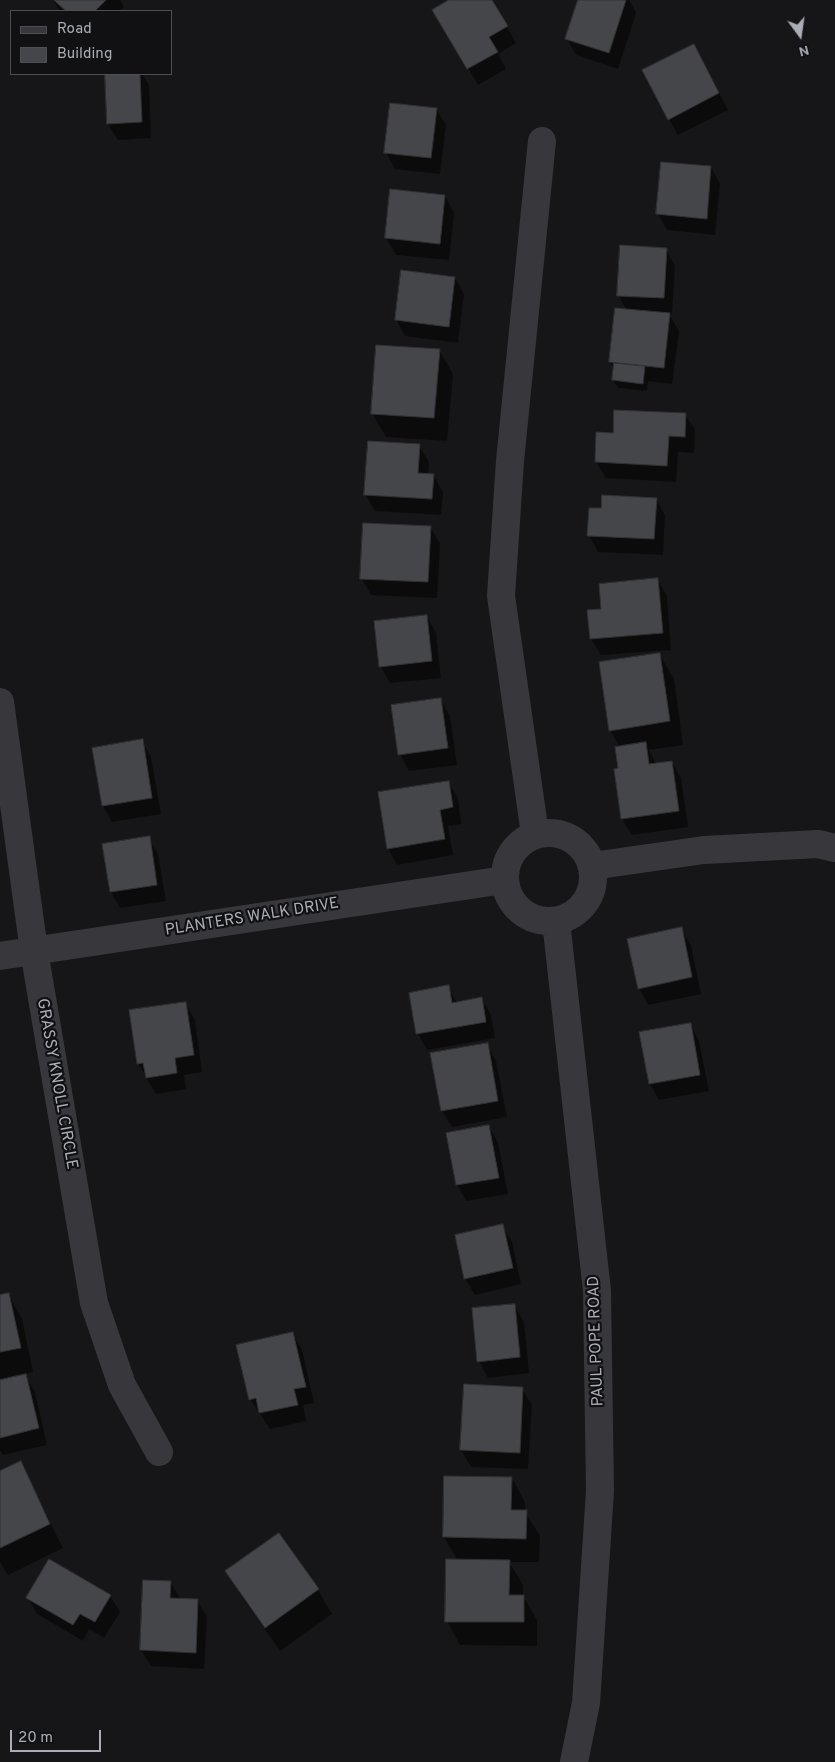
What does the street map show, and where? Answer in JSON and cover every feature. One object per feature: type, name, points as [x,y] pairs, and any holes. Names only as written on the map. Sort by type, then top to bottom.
[{"type":"street","points":[[535,834],[501,596],[510,461],[542,142]]},
{"type":"street","name":"GRASSY KNOLL CIRCLE","points":[[0,702],[34,951],[94,1303],[122,1385],[159,1452]]},
{"type":"street","points":[[550,832],[564,835],[577,842],[587,853],[592,866],[593,881],[590,895],[582,907],[570,916],[556,921],[541,921],[522,911],[508,895],[504,880],[506,865],[512,852],[522,841],[535,834],[550,832]]},
{"type":"street","points":[[592,866],[704,850],[818,844],[835,848]]},
{"type":"street","name":"PLANTERS WALK DRIVE","points":[[0,956],[504,880]]},
{"type":"street","name":"PAUL POPE ROAD","points":[[556,921],[597,1291],[600,1491],[586,1703],[574,1762]]},
{"type":"building","points":[[54,0],[106,0],[96,10],[65,10]]},
{"type":"building","points":[[449,0],[492,0],[508,26],[489,37],[498,52],[467,69],[432,10]]},
{"type":"building","points":[[578,0],[626,0],[609,53],[565,39]]},
{"type":"building","points":[[694,44],[719,93],[668,120],[642,70]]},
{"type":"building","points":[[105,75],[140,75],[142,122],[107,124]]},
{"type":"building","points":[[390,103],[437,108],[431,158],[384,153]]},
{"type":"building","points":[[661,162],[711,166],[707,219],[656,214]]},
{"type":"building","points":[[390,189],[445,195],[440,244],[385,238]]},
{"type":"building","points":[[620,245],[667,248],[664,298],[617,296]]},
{"type":"building","points":[[401,270],[455,277],[449,327],[395,320]]},
{"type":"building","points":[[615,308],[670,313],[664,368],[609,362]]},
{"type":"building","points":[[376,345],[440,349],[434,418],[371,414]]},
{"type":"building","points":[[614,363],[645,366],[643,384],[612,380]]},
{"type":"building","points":[[614,410],[686,413],[685,437],[669,436],[667,466],[595,462],[596,432],[613,433]]},
{"type":"building","points":[[368,441],[420,444],[418,473],[434,474],[432,499],[364,495]]},
{"type":"building","points":[[602,495],[657,498],[654,539],[587,536],[589,508],[601,508]]},
{"type":"building","points":[[363,523],[431,526],[428,582],[360,579]]},
{"type":"building","points":[[658,578],[663,633],[590,639],[587,610],[601,609],[599,584]]},
{"type":"building","points":[[427,615],[432,661],[379,667],[374,621]]},
{"type":"building","points":[[660,653],[670,721],[609,731],[599,662]]},
{"type":"building","points":[[441,698],[448,748],[398,755],[391,705]]},
{"type":"building","points":[[143,739],[152,798],[102,806],[92,748]]},
{"type":"building","points":[[646,742],[649,764],[672,761],[679,811],[621,819],[614,769],[618,768],[615,747]]},
{"type":"building","points":[[449,781],[453,807],[440,810],[445,839],[387,849],[378,792]]},
{"type":"building","points":[[150,836],[157,885],[110,892],[102,844]]},
{"type":"building","points":[[682,927],[692,977],[638,989],[627,939]]},
{"type":"building","points":[[449,985],[452,1003],[482,997],[486,1022],[416,1034],[409,993]]},
{"type":"building","points":[[186,1002],[194,1055],[175,1058],[177,1073],[146,1078],[143,1063],[137,1064],[129,1010]]},
{"type":"building","points":[[691,1023],[700,1075],[649,1084],[639,1032]]},
{"type":"building","points":[[488,1043],[498,1101],[441,1111],[430,1053]]},
{"type":"building","points":[[489,1125],[499,1178],[456,1185],[446,1133]]},
{"type":"building","points":[[503,1224],[513,1268],[464,1279],[455,1235]]},
{"type":"building","points":[[9,1293],[21,1348],[0,1352],[0,1295]]},
{"type":"building","points":[[515,1304],[520,1357],[477,1362],[472,1308]]},
{"type":"building","points":[[293,1332],[306,1387],[294,1389],[298,1405],[259,1413],[256,1398],[249,1400],[236,1345]]},
{"type":"building","points":[[26,1374],[39,1428],[0,1438],[0,1380]]},
{"type":"building","points":[[464,1384],[523,1387],[520,1453],[460,1450]]},
{"type":"building","points":[[21,1461],[50,1524],[0,1548],[0,1471]]},
{"type":"building","points":[[444,1476],[512,1477],[511,1510],[527,1510],[526,1539],[443,1537]]},
{"type":"building","points":[[279,1533],[319,1589],[265,1628],[225,1571]]},
{"type":"building","points":[[49,1559],[111,1595],[95,1622],[80,1614],[73,1625],[26,1598]]},
{"type":"building","points":[[446,1559],[510,1560],[509,1595],[524,1595],[524,1622],[445,1622]]},
{"type":"building","points":[[143,1580],[171,1581],[170,1598],[198,1599],[196,1653],[140,1650]]}]
